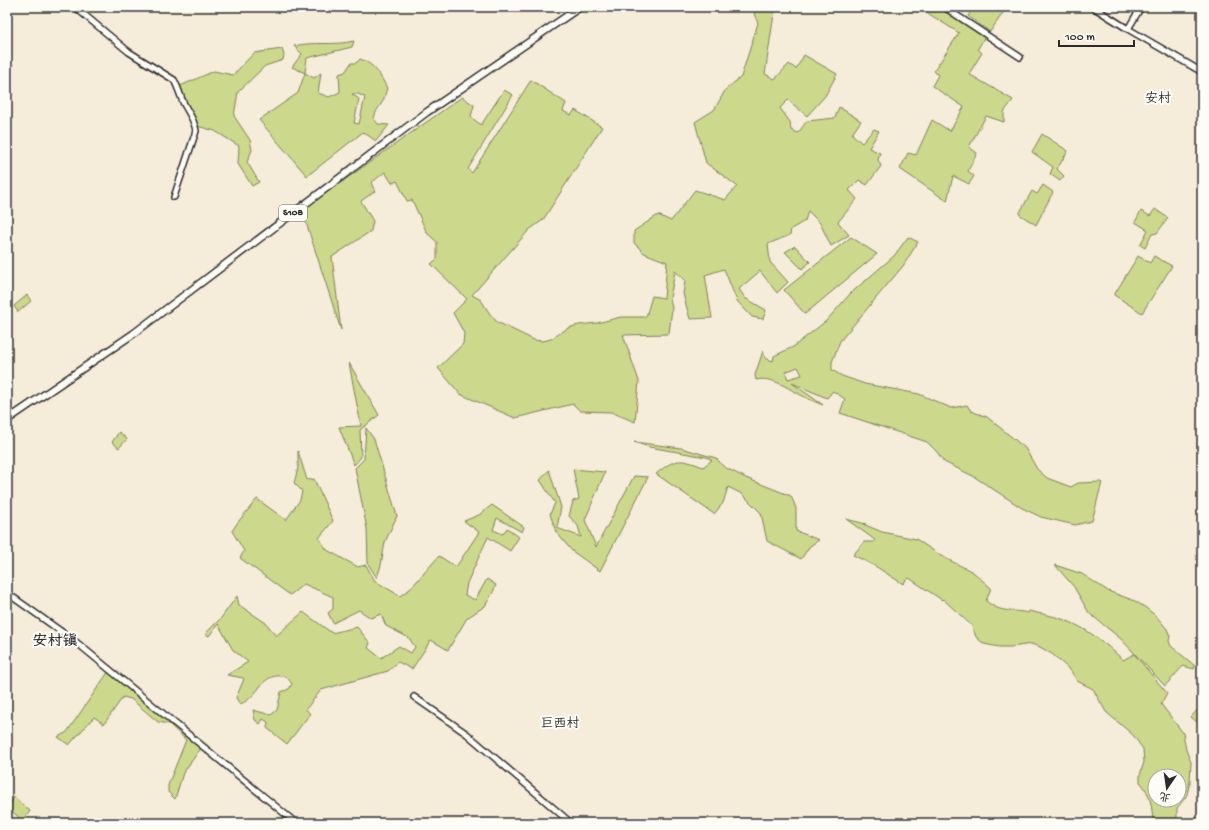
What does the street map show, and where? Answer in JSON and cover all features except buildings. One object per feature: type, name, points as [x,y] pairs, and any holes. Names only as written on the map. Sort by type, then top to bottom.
[{"type":"main road","name":"S108","points":[[7,420],[133,334],[427,112],[580,7]]},
{"type":"street","points":[[75,7],[129,52],[174,80],[184,104],[194,122],[196,132],[174,197]]},
{"type":"street","points":[[944,7],[1020,57]]},
{"type":"street","points":[[1093,7],[1202,72]]},
{"type":"street","points":[[1128,29],[1142,7]]},
{"type":"street","points":[[7,593],[76,642],[296,823]]},
{"type":"street","points":[[414,697],[467,734],[571,823]]},
{"type":"green space","points":[[758,7],[775,7],[765,74],[775,79],[789,64],[796,69],[804,55],[837,74],[825,96],[807,116],[788,100],[780,108],[790,122],[791,130],[798,133],[807,121],[835,118],[839,107],[861,121],[852,134],[862,143],[874,129],[879,131],[869,148],[880,153],[878,160],[881,166],[867,185],[859,180],[849,190],[857,199],[838,222],[849,235],[831,246],[820,223],[808,211],[805,221],[791,229],[790,235],[768,244],[770,262],[788,282],[777,293],[760,271],[739,289],[745,298],[766,310],[763,319],[752,317],[737,301],[724,269],[705,275],[712,318],[690,319],[683,294],[685,280],[675,271],[670,299],[672,308],[669,334],[623,335],[639,381],[635,422],[611,412],[580,411],[573,404],[515,418],[460,394],[438,368],[463,344],[464,333],[453,313],[467,299],[431,264],[437,259],[437,242],[427,233],[412,200],[407,201],[397,181],[392,183],[385,172],[371,183],[375,191],[361,201],[373,221],[371,231],[332,257],[341,330],[302,210],[462,97],[474,105],[471,117],[481,125],[504,90],[513,95],[468,169],[472,173],[531,80],[566,103],[563,111],[571,115],[575,110],[602,127],[543,220],[529,230],[472,295],[481,300],[497,322],[534,340],[543,341],[551,339],[568,328],[579,325],[597,323],[621,317],[646,317],[652,296],[664,298],[667,262],[644,253],[634,243],[634,231],[658,215],[671,221],[695,190],[725,200],[737,186],[706,163],[695,122],[714,110],[726,89],[741,77],[758,23],[754,14]]},
{"type":"green space","points":[[918,7],[945,7],[986,34],[978,49],[982,53],[969,74],[1013,100],[1004,112],[1004,122],[986,116],[969,147],[977,153],[968,171],[974,176],[969,184],[953,176],[947,201],[900,169],[908,153],[916,155],[932,120],[950,131],[964,107],[932,86],[938,75],[934,71],[959,33]]},
{"type":"green space","points":[[974,7],[1007,7],[990,32],[968,16]]},
{"type":"green space","points":[[354,41],[352,47],[307,58],[305,73],[292,67],[302,54],[294,46]]},
{"type":"green space","points":[[282,49],[284,55],[283,60],[265,66],[238,92],[234,116],[250,140],[252,150],[247,162],[259,182],[252,186],[238,164],[239,146],[215,131],[197,126],[178,87],[214,71],[233,75],[254,53]]},
{"type":"green space","points":[[360,59],[373,67],[387,88],[383,101],[376,112],[374,119],[378,124],[389,125],[376,141],[363,132],[307,176],[259,120],[298,93],[305,73],[314,78],[321,73],[318,93],[329,97],[340,92],[339,74],[345,72],[351,63],[356,63]],"holes":[[[352,94],[358,94],[365,97],[359,124],[354,123],[359,99]]]},
{"type":"green space","points":[[1042,134],[1068,151],[1057,169],[1064,176],[1060,181],[1050,174],[1053,167],[1032,152]]},
{"type":"green space","points":[[1043,185],[1053,192],[1036,225],[1019,214],[1032,191],[1037,194]]},
{"type":"green space","points":[[1155,209],[1168,218],[1157,233],[1152,234],[1145,248],[1140,245],[1148,230],[1135,222],[1141,211],[1150,216]]},
{"type":"green space","points":[[851,237],[877,254],[805,314],[784,290]]},
{"type":"green space","points":[[908,237],[918,242],[903,266],[840,341],[832,362],[832,370],[842,376],[865,384],[919,394],[951,408],[967,405],[971,411],[987,417],[1025,448],[1037,469],[1047,478],[1071,487],[1078,483],[1102,482],[1092,521],[1075,525],[1041,517],[1022,508],[973,476],[944,462],[927,442],[840,413],[845,399],[833,391],[827,398],[792,383],[823,405],[808,399],[774,381],[762,379],[756,380],[755,375],[763,351],[765,358],[773,361],[774,356],[793,347],[826,321],[851,293],[894,256]],"holes":[[[798,367],[802,375],[788,379],[785,372]]]},
{"type":"green space","points":[[795,246],[810,262],[802,269],[785,252]]},
{"type":"green space","points":[[1138,256],[1150,263],[1154,256],[1172,266],[1142,313],[1114,295]]},
{"type":"green space","points":[[27,295],[31,301],[18,312],[14,306]]},
{"type":"green space","points":[[349,363],[379,415],[360,430],[361,457],[354,465],[339,427],[361,426]]},
{"type":"green space","points":[[366,428],[374,439],[397,516],[385,542],[377,578],[368,564],[367,529],[355,468],[364,459]]},
{"type":"green space","points":[[119,432],[127,439],[119,448],[112,442]]},
{"type":"green space","points":[[634,442],[681,448],[716,458],[724,467],[746,478],[791,496],[796,508],[796,531],[819,540],[810,546],[801,559],[767,541],[761,513],[742,494],[728,487],[723,503],[714,514],[656,474],[673,462],[689,462],[703,467],[712,460],[706,457],[649,447]]},
{"type":"green space","points":[[298,451],[307,480],[314,479],[333,521],[319,538],[327,550],[358,567],[366,565],[375,581],[400,596],[410,589],[439,556],[456,567],[479,532],[464,521],[479,515],[492,505],[524,527],[522,532],[497,518],[493,530],[503,534],[507,528],[519,537],[510,551],[488,537],[467,583],[465,595],[475,600],[487,579],[496,585],[485,606],[467,618],[448,650],[431,640],[412,669],[398,662],[388,671],[321,690],[306,709],[310,714],[287,744],[267,728],[268,722],[263,719],[260,724],[255,720],[253,710],[271,715],[277,710],[281,692],[289,689],[292,684],[287,677],[271,677],[261,685],[247,701],[240,704],[236,698],[244,679],[227,675],[248,662],[233,650],[218,624],[209,636],[205,634],[221,618],[237,596],[239,605],[266,623],[276,636],[303,612],[332,633],[357,627],[370,643],[368,648],[381,658],[399,646],[411,653],[415,647],[409,638],[386,626],[381,614],[371,618],[359,610],[333,623],[328,613],[333,609],[333,597],[304,584],[290,595],[240,558],[244,551],[232,531],[257,499],[286,520],[300,500],[302,491],[294,483],[298,468]]},
{"type":"green space","points":[[573,469],[605,472],[585,520],[596,547],[634,476],[648,477],[600,571],[572,551],[556,532],[550,514],[555,503],[540,480],[549,470],[561,507],[557,528],[581,537],[578,526],[569,516],[573,501],[579,499]]},
{"type":"green space","points":[[846,519],[866,524],[863,524],[882,532],[916,539],[941,556],[973,572],[991,588],[986,601],[997,608],[1028,613],[1029,611],[1054,616],[1071,622],[1095,636],[1123,660],[1134,654],[1167,693],[1161,704],[1183,733],[1186,750],[1191,762],[1190,782],[1187,794],[1187,768],[1147,768],[1147,791],[1140,782],[1140,775],[1144,762],[1143,749],[1133,735],[1106,712],[1093,689],[1077,681],[1071,671],[1052,654],[1031,644],[1012,647],[999,647],[984,644],[976,637],[972,626],[943,599],[942,600],[909,578],[903,584],[875,566],[853,555],[864,542],[874,542],[875,540]]},
{"type":"green space","points":[[1055,565],[1082,574],[1108,591],[1135,601],[1146,608],[1156,616],[1167,629],[1170,636],[1169,641],[1171,646],[1195,666],[1194,669],[1183,666],[1165,686],[1121,639],[1089,613],[1074,587]]},
{"type":"green space","points":[[111,668],[204,744],[183,773],[175,799],[168,792],[168,785],[186,740],[169,724],[158,722],[131,699],[123,697],[104,724],[94,717],[69,745],[58,737],[67,732]]},
{"type":"green space","points":[[1202,705],[1202,726],[1191,717]]},
{"type":"green space","points":[[14,797],[30,811],[23,821],[8,808]]},
{"type":"green space","points":[[1151,808],[1177,808],[1177,823],[1153,823]]},
{"type":"district","name":"安村","points":[[1158,99]]},
{"type":"district","name":"安村镇","points":[[55,642]]},
{"type":"district","name":"巨西村","points":[[560,724]]}]
